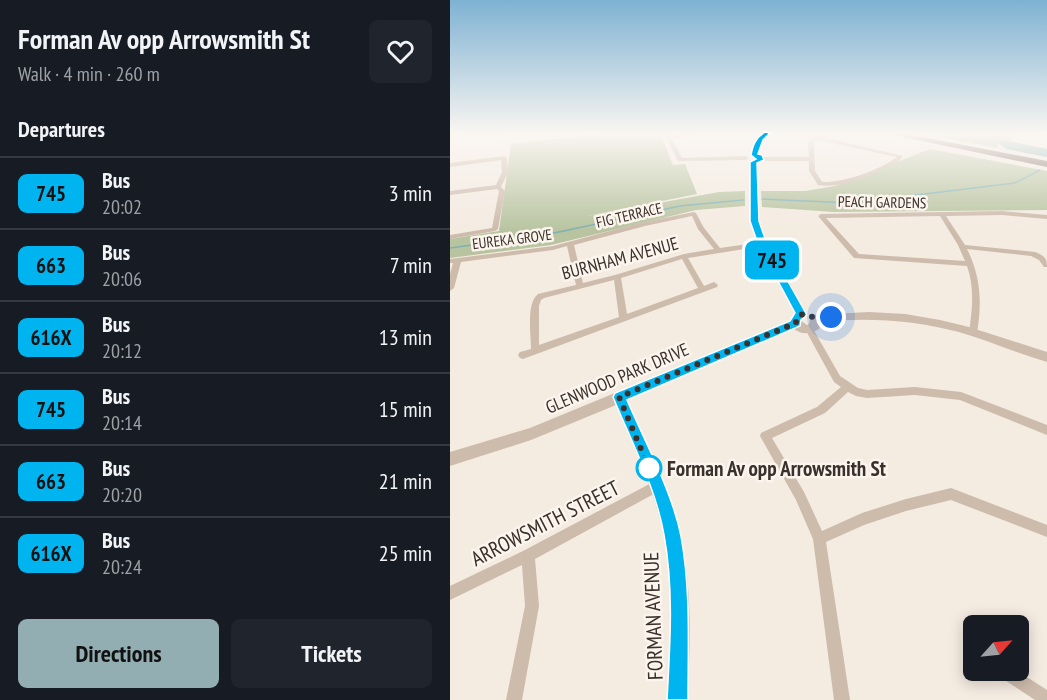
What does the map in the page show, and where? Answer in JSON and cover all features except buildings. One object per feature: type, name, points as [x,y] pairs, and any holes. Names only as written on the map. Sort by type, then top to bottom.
[{"type":"street","points":[[450,193],[498,187],[502,183],[506,166]]},
{"type":"street","points":[[754,166],[754,221],[802,329],[840,316],[893,316],[928,321],[1047,357]]},
{"type":"street","points":[[812,166],[813,174],[820,184],[831,185],[883,166]]},
{"type":"street","points":[[450,237],[495,229],[502,191],[498,187]]},
{"type":"street","name":"PEACH GARDENS","points":[[970,264],[857,256],[821,216],[943,216],[1002,213],[1047,217]]},
{"type":"street","name":"FIG TERRACE","points":[[570,244],[644,224],[694,214],[701,229],[717,249]]},
{"type":"street","points":[[943,216],[964,247],[970,264],[979,302],[973,333]]},
{"type":"street","points":[[570,244],[580,285]]},
{"type":"street","name":"EUREKA GROVE","points":[[454,260],[570,244]]},
{"type":"street","name":"BURNHAM AVENUE","points":[[535,350],[537,299],[548,293],[617,277],[684,256],[717,249],[763,244]]},
{"type":"street","points":[[964,247],[1032,254],[1042,258],[1047,265]]},
{"type":"street","points":[[684,256],[702,289]]},
{"type":"street","points":[[450,288],[454,260]]},
{"type":"street","points":[[617,277],[623,318]]},
{"type":"street","points":[[523,355],[714,285]]},
{"type":"street","name":"GLENWOOD PARK DRIVE","points":[[450,459],[517,440],[798,319]]},
{"type":"street","points":[[812,324],[837,379],[846,387],[867,394],[915,391],[961,396],[1047,430]]},
{"type":"street","points":[[842,700],[819,539],[800,496],[765,436],[821,410],[846,387]]},
{"type":"street","name":"FORMAN AVENUE","points":[[619,397],[657,486],[672,534],[678,572],[680,640],[678,700]]},
{"type":"street","name":"ARROWSMITH STREET","points":[[450,593],[528,556],[657,486]]},
{"type":"street","points":[[819,539],[862,519],[951,494],[1047,531]]},
{"type":"street","points":[[514,700],[532,606],[528,556]]},
{"type":"street","points":[[1019,681],[1047,699]]},
{"type":"green space","points":[[508,166],[686,166],[697,194],[582,217],[719,192],[745,191],[745,206],[696,210],[551,245],[450,258],[450,239],[499,231]]},
{"type":"green space","points":[[887,166],[1019,166],[1047,171],[1047,210],[834,212],[762,207],[761,191],[805,191],[835,186]]},
{"type":"waterway","points":[[762,199],[850,203],[1015,183],[1040,170]]},
{"type":"waterway","points":[[450,248],[545,235],[680,206],[743,200]]},
{"type":"bus line","name":"745","points":[[678,700],[679,580],[672,534],[657,486],[619,397],[796,323],[797,316],[801,315],[758,234],[754,221],[754,166]]},
{"type":"place","name":"Forman Av opp Arrowsmith St","points":[[649,468]]},
{"type":"route","points":[[649,468],[619,397],[796,323],[795,320],[799,315],[808,315],[815,320],[831,317]]}]
